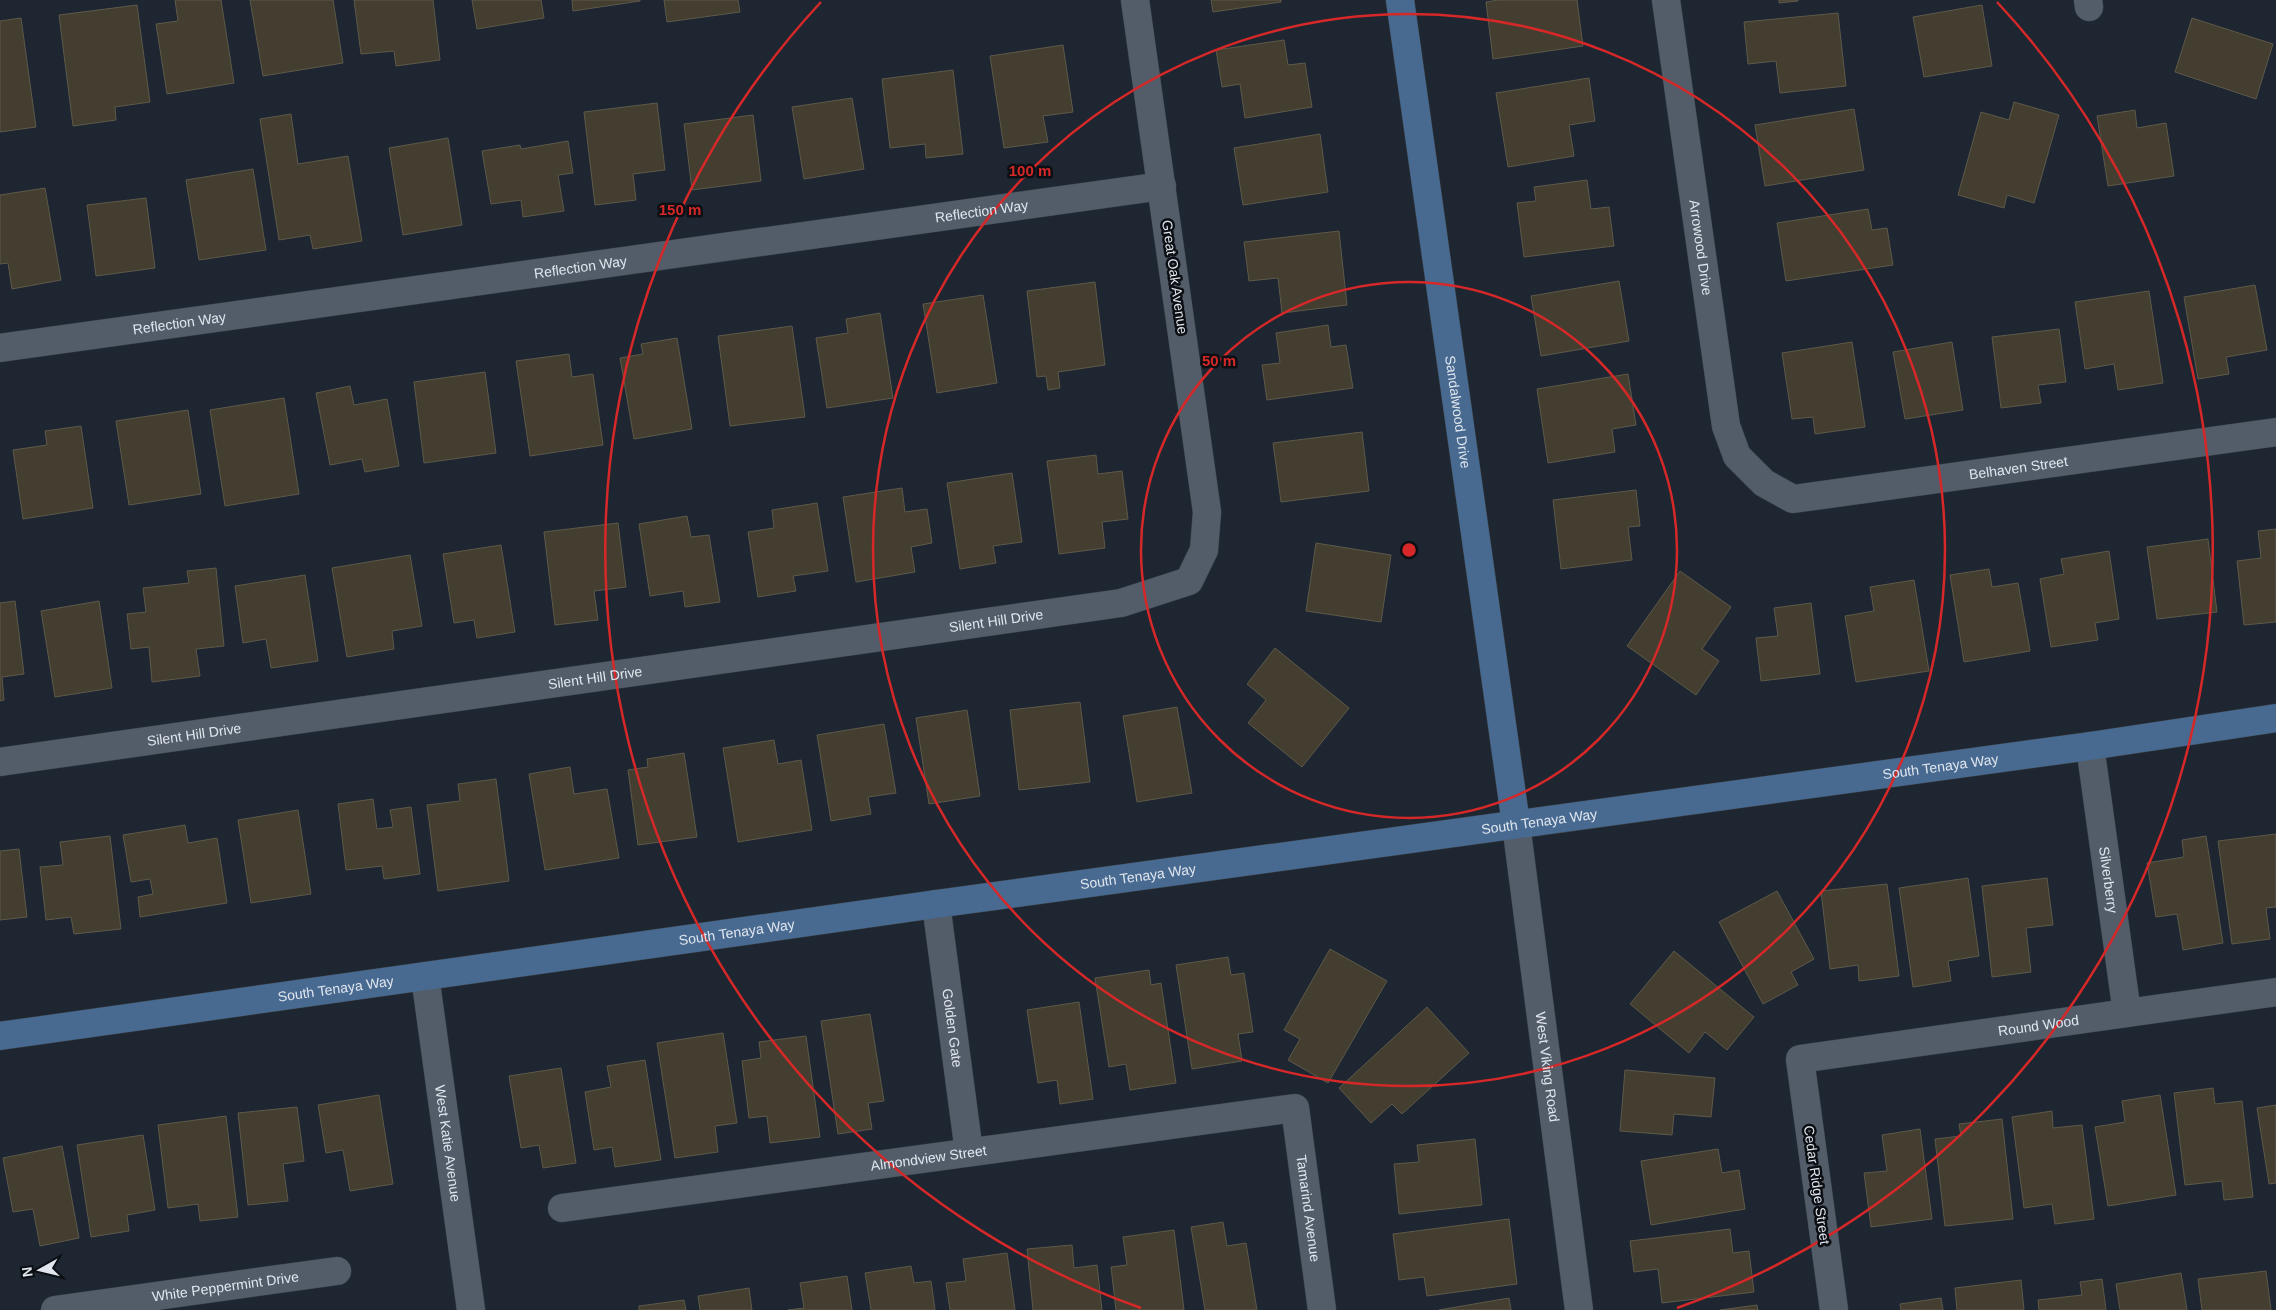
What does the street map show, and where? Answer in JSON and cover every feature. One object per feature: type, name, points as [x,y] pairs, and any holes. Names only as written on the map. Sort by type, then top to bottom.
[{"type":"street","name":"Great Oak Avenue","points":[[1135,0],[1207,512],[1204,550],[1189,581]]},
{"type":"street","name":"Sandalwood Drive","points":[[1400,0],[1516,824]]},
{"type":"street","name":"Arrowood Drive","points":[[1666,0],[1726,426],[1737,456],[1764,483]]},
{"type":"street","name":"Reflection Way","points":[[0,348],[1162,186]]},
{"type":"street","name":"Belhaven Street","points":[[1764,483],[1793,499],[2276,432]]},
{"type":"street","name":"Silent Hill Drive","points":[[0,762],[1121,604],[1189,581]]},
{"type":"street","name":"South Tenaya Way","points":[[0,1036],[936,904],[2090,746],[2276,718]]},
{"type":"street","name":"Silverberry","points":[[2090,746],[2127,1013]]},
{"type":"street","name":"West Viking Road","points":[[1516,824],[1579,1310]]},
{"type":"street","name":"Golden Gate","points":[[936,904],[969,1152]]},
{"type":"street","name":"West Katie Avenue","points":[[425,976],[471,1310]]},
{"type":"street","name":"Round Wood","points":[[1800,1059],[2276,992]]},
{"type":"street","name":"Cedar Ridge Street","points":[[1800,1059],[1834,1310]]},
{"type":"street","name":"Almondview Street","points":[[562,1208],[1295,1108]]},
{"type":"street","name":"Tamarind Avenue","points":[[1295,1108],[1322,1310]]},
{"type":"street","name":"White Peppermint Drive","points":[[55,1310],[337,1272]]},
{"type":"building","points":[[175,0],[221,0],[234,83],[167,94],[156,24],[178,21]]},
{"type":"building","points":[[250,0],[333,0],[343,63],[263,76]]},
{"type":"building","points":[[354,0],[433,0],[440,60],[396,66],[394,51],[361,54]]},
{"type":"building","points":[[472,0],[541,0],[544,18],[477,29]]},
{"type":"building","points":[[572,0],[640,0],[640,1],[573,11]]},
{"type":"building","points":[[664,0],[738,0],[740,12],[667,22]]},
{"type":"building","points":[[1211,0],[1281,0],[1281,2],[1213,12]]},
{"type":"building","points":[[1498,0],[1577,0],[1583,46],[1493,59],[1486,2]]},
{"type":"building","points":[[1779,0],[1798,0],[1798,1],[1779,3]]},
{"type":"building","points":[[137,5],[150,102],[115,107],[116,120],[73,126],[59,15]]},
{"type":"building","points":[[1982,5],[1992,66],[1924,77],[1913,17]]},
{"type":"building","points":[[1838,13],[1846,86],[1780,93],[1776,61],[1748,64],[1744,22]]},
{"type":"building","points":[[21,18],[36,127],[0,132],[0,21]]},
{"type":"building","points":[[2192,18],[2273,44],[2256,99],[2175,72]]},
{"type":"building","points":[[1284,40],[1288,65],[1305,63],[1312,107],[1245,118],[1240,84],[1222,87],[1216,50]]},
{"type":"building","points":[[1063,45],[1073,112],[1043,116],[1048,142],[1004,148],[990,56]]},
{"type":"building","points":[[953,70],[963,154],[926,158],[925,144],[890,148],[882,79]]},
{"type":"building","points":[[1589,78],[1595,121],[1569,125],[1574,156],[1508,167],[1496,93]]},
{"type":"building","points":[[852,98],[864,169],[804,179],[792,107]]},
{"type":"building","points":[[2014,102],[2059,115],[2034,203],[2007,195],[2004,208],[1958,195],[1981,112],[2009,120]]},
{"type":"building","points":[[657,103],[665,170],[633,174],[636,200],[595,205],[584,112]]},
{"type":"building","points":[[1854,109],[1864,170],[1765,186],[1755,125]]},
{"type":"building","points":[[2135,110],[2137,128],[2166,123],[2174,176],[2108,186],[2097,116]]},
{"type":"building","points":[[291,114],[298,164],[348,156],[362,241],[313,249],[310,235],[279,240],[260,119]]},
{"type":"building","points":[[753,115],[761,181],[692,190],[684,124]]},
{"type":"building","points":[[1320,134],[1328,192],[1243,205],[1234,148]]},
{"type":"building","points":[[448,138],[462,225],[403,235],[389,148]]},
{"type":"building","points":[[568,141],[573,173],[558,175],[564,211],[523,217],[521,200],[491,204],[482,151],[520,145],[521,149]]},
{"type":"building","points":[[253,169],[266,250],[199,260],[186,180]]},
{"type":"building","points":[[1587,180],[1591,209],[1609,207],[1614,246],[1524,257],[1517,203],[1536,201],[1534,187]]},
{"type":"building","points":[[45,188],[61,280],[12,289],[8,263],[0,264],[0,195]]},
{"type":"building","points":[[146,198],[155,268],[96,276],[87,205]]},
{"type":"building","points":[[1868,209],[1872,230],[1887,228],[1893,265],[1786,281],[1777,223]]},
{"type":"building","points":[[1339,231],[1347,305],[1282,313],[1278,278],[1249,281],[1244,242]]},
{"type":"building","points":[[1619,281],[1629,341],[1541,356],[1531,296]]},
{"type":"building","points":[[1095,282],[1105,365],[1058,372],[1060,388],[1048,390],[1046,376],[1037,377],[1027,291]]},
{"type":"building","points":[[2255,285],[2267,350],[2226,357],[2229,374],[2198,379],[2184,297]]},
{"type":"building","points":[[2149,291],[2163,383],[2118,390],[2114,364],[2085,369],[2075,302]]},
{"type":"building","points":[[983,295],[997,383],[937,393],[923,304]]},
{"type":"building","points":[[880,313],[893,398],[827,408],[816,338],[848,333],[846,319]]},
{"type":"building","points":[[1328,325],[1331,347],[1346,345],[1353,388],[1267,400],[1262,365],[1280,363],[1276,333]]},
{"type":"building","points":[[792,326],[805,417],[730,426],[718,336]]},
{"type":"building","points":[[2059,329],[2066,382],[2038,385],[2041,403],[2001,408],[1992,337]]},
{"type":"building","points":[[677,338],[692,429],[634,439],[620,358],[643,354],[641,344]]},
{"type":"building","points":[[1852,342],[1865,427],[1815,434],[1813,417],[1792,419],[1782,353]]},
{"type":"building","points":[[1952,342],[1963,410],[1905,419],[1893,352]]},
{"type":"building","points":[[569,354],[572,377],[593,374],[603,445],[530,456],[516,361]]},
{"type":"building","points":[[485,372],[496,453],[424,463],[414,382]]},
{"type":"building","points":[[1628,374],[1636,425],[1612,429],[1615,452],[1548,463],[1537,389]]},
{"type":"building","points":[[350,386],[354,405],[387,399],[399,466],[365,472],[362,459],[330,465],[316,393]]},
{"type":"building","points":[[284,398],[299,494],[225,506],[210,410]]},
{"type":"building","points":[[188,410],[201,494],[129,505],[116,421]]},
{"type":"building","points":[[81,426],[93,508],[23,519],[13,450],[47,445],[45,431]]},
{"type":"building","points":[[1362,432],[1369,491],[1281,502],[1273,443]]},
{"type":"building","points":[[1096,455],[1098,474],[1122,471],[1128,519],[1102,522],[1105,548],[1059,554],[1047,461]]},
{"type":"building","points":[[1012,473],[1022,542],[993,546],[996,563],[960,569],[947,483]]},
{"type":"building","points":[[902,488],[905,512],[927,509],[932,543],[911,547],[915,572],[856,582],[843,497]]},
{"type":"building","points":[[1636,490],[1640,526],[1628,527],[1632,560],[1561,569],[1553,500]]},
{"type":"building","points":[[817,503],[828,571],[793,576],[796,591],[758,597],[748,532],[774,528],[772,510]]},
{"type":"building","points":[[687,516],[691,537],[709,535],[720,602],[685,607],[683,591],[650,596],[639,524]]},
{"type":"building","points":[[618,523],[626,587],[594,591],[598,620],[555,625],[544,532]]},
{"type":"building","points":[[2276,529],[2276,622],[2244,625],[2237,561],[2261,558],[2258,531]]},
{"type":"building","points":[[2208,539],[2217,612],[2157,619],[2147,547]]},
{"type":"building","points":[[1316,543],[1391,555],[1381,622],[1306,611]]},
{"type":"building","points":[[501,545],[515,632],[477,638],[474,620],[454,623],[443,554]]},
{"type":"building","points":[[2109,551],[2119,619],[2095,623],[2098,640],[2051,647],[2040,579],[2064,574],[2061,559]]},
{"type":"building","points":[[410,555],[422,626],[392,631],[394,649],[347,657],[332,568]]},
{"type":"building","points":[[216,568],[224,646],[196,649],[200,676],[152,682],[149,647],[131,649],[127,614],[146,612],[143,588],[189,583],[187,571]]},
{"type":"building","points":[[1989,569],[1992,587],[2018,583],[2030,651],[1964,662],[1950,575]]},
{"type":"building","points":[[1680,571],[1731,607],[1702,649],[1719,661],[1696,695],[1627,646]]},
{"type":"building","points":[[305,575],[318,661],[271,668],[266,639],[243,643],[235,586]]},
{"type":"building","points":[[1914,580],[1929,671],[1856,682],[1845,616],[1874,611],[1870,587]]},
{"type":"building","points":[[15,601],[24,674],[2,677],[4,700],[0,701],[0,603]]},
{"type":"building","points":[[99,601],[112,688],[55,697],[41,611]]},
{"type":"building","points":[[1811,603],[1820,674],[1761,681],[1756,638],[1778,636],[1774,608]]},
{"type":"building","points":[[1275,648],[1349,708],[1302,767],[1248,723],[1266,700],[1247,684]]},
{"type":"building","points":[[1080,702],[1090,782],[1019,790],[1010,710]]},
{"type":"building","points":[[1177,707],[1192,793],[1137,802],[1123,716]]},
{"type":"building","points":[[967,710],[980,796],[929,804],[916,718]]},
{"type":"building","points":[[884,724],[896,793],[868,797],[871,814],[831,821],[817,735]]},
{"type":"building","points":[[774,740],[778,764],[801,760],[812,830],[738,842],[723,748]]},
{"type":"building","points":[[684,753],[697,837],[638,845],[628,770],[648,767],[647,759]]},
{"type":"building","points":[[570,767],[574,794],[607,789],[619,858],[545,870],[529,774]]},
{"type":"building","points":[[496,779],[509,881],[438,891],[427,805],[460,801],[458,784]]},
{"type":"building","points":[[373,799],[377,829],[393,827],[390,810],[411,807],[420,874],[384,879],[382,866],[346,870],[338,804]]},
{"type":"building","points":[[298,810],[311,894],[251,903],[238,820]]},
{"type":"building","points":[[185,825],[188,843],[217,838],[227,903],[140,917],[138,897],[153,894],[150,879],[131,882],[123,835]]},
{"type":"building","points":[[2276,834],[2276,907],[2266,908],[2270,939],[2232,944],[2218,841]]},
{"type":"building","points":[[110,836],[121,929],[74,934],[71,917],[46,920],[40,867],[63,865],[60,842]]},
{"type":"building","points":[[2206,836],[2223,943],[2183,950],[2177,914],[2156,917],[2147,863],[2184,857],[2182,840]]},
{"type":"building","points":[[19,849],[27,917],[0,920],[0,851]]},
{"type":"building","points":[[1968,878],[1979,956],[1948,961],[1951,981],[1913,987],[1899,888]]},
{"type":"building","points":[[2047,878],[2053,925],[2026,928],[2031,972],[1992,977],[1982,886]]},
{"type":"building","points":[[1887,884],[1899,976],[1859,981],[1858,965],[1830,969],[1821,891]]},
{"type":"building","points":[[1777,891],[1814,959],[1791,972],[1798,985],[1763,1004],[1719,922]]},
{"type":"building","points":[[1330,949],[1387,981],[1328,1083],[1288,1060],[1300,1039],[1284,1030]]},
{"type":"building","points":[[1674,951],[1754,1017],[1727,1050],[1705,1032],[1689,1053],[1630,1004]]},
{"type":"building","points":[[1228,957],[1231,975],[1244,973],[1253,1032],[1238,1034],[1242,1061],[1192,1069],[1176,965]]},
{"type":"building","points":[[1149,970],[1151,985],[1161,983],[1176,1083],[1130,1090],[1126,1064],[1109,1067],[1095,978]]},
{"type":"building","points":[[1079,1002],[1093,1099],[1060,1104],[1057,1080],[1038,1083],[1027,1010]]},
{"type":"building","points":[[1427,1007],[1469,1053],[1402,1114],[1392,1104],[1371,1123],[1339,1088]]},
{"type":"building","points":[[870,1014],[884,1101],[868,1103],[872,1129],[838,1134],[821,1021]]},
{"type":"building","points":[[723,1033],[737,1123],[715,1126],[718,1152],[675,1158],[657,1043]]},
{"type":"building","points":[[806,1036],[820,1137],[770,1143],[767,1116],[749,1118],[742,1061],[761,1058],[759,1042]]},
{"type":"building","points":[[645,1060],[661,1160],[615,1167],[612,1147],[594,1150],[585,1092],[611,1087],[607,1066]]},
{"type":"building","points":[[561,1068],[576,1163],[543,1168],[539,1145],[521,1148],[509,1076]]},
{"type":"building","points":[[1625,1070],[1715,1078],[1711,1117],[1674,1114],[1672,1135],[1620,1131]]},
{"type":"building","points":[[2213,1088],[2215,1104],[2242,1101],[2253,1197],[2224,1200],[2222,1181],[2185,1185],[2174,1093]]},
{"type":"building","points":[[379,1095],[393,1184],[350,1191],[343,1150],[326,1153],[318,1105]]},
{"type":"building","points":[[2160,1095],[2176,1195],[2108,1206],[2095,1127],[2125,1122],[2122,1101]]},
{"type":"building","points":[[2276,1105],[2276,1183],[2269,1184],[2257,1108]]},
{"type":"building","points":[[297,1107],[304,1161],[283,1164],[288,1201],[248,1205],[238,1113]]},
{"type":"building","points":[[2052,1111],[2053,1128],[2082,1125],[2094,1219],[2055,1224],[2052,1204],[2024,1208],[2012,1117]]},
{"type":"building","points":[[226,1116],[238,1217],[200,1221],[198,1204],[168,1208],[158,1125]]},
{"type":"building","points":[[2002,1119],[2013,1219],[1945,1226],[1935,1139],[1961,1136],[1959,1124]]},
{"type":"building","points":[[1920,1129],[1932,1219],[1871,1227],[1864,1173],[1887,1171],[1882,1135]]},
{"type":"building","points":[[143,1135],[155,1210],[127,1215],[129,1231],[91,1237],[77,1145]]},
{"type":"building","points":[[1475,1139],[1482,1205],[1399,1214],[1394,1164],[1419,1162],[1417,1145]]},
{"type":"building","points":[[62,1146],[79,1238],[40,1246],[33,1209],[13,1212],[3,1158]]},
{"type":"building","points":[[1718,1149],[1722,1173],[1739,1170],[1745,1209],[1651,1225],[1641,1161]]},
{"type":"building","points":[[1509,1219],[1517,1284],[1427,1296],[1424,1277],[1399,1280],[1393,1234]]},
{"type":"building","points":[[1223,1222],[1227,1246],[1246,1243],[1257,1310],[1205,1310],[1191,1227]]},
{"type":"building","points":[[1730,1229],[1733,1253],[1749,1251],[1754,1292],[1662,1303],[1658,1269],[1634,1272],[1630,1241]]},
{"type":"building","points":[[1174,1230],[1184,1310],[1116,1310],[1111,1267],[1127,1265],[1123,1237]]},
{"type":"building","points":[[1072,1245],[1074,1268],[1097,1265],[1102,1310],[1033,1310],[1027,1249]]},
{"type":"building","points":[[1007,1253],[1015,1310],[950,1310],[946,1283],[966,1281],[963,1259]]},
{"type":"building","points":[[911,1266],[914,1283],[931,1281],[935,1310],[871,1310],[865,1273]]},
{"type":"building","points":[[2266,1271],[2271,1310],[2202,1310],[2198,1279]]},
{"type":"building","points":[[2181,1273],[2187,1310],[2120,1310],[2116,1284]]},
{"type":"building","points":[[847,1276],[852,1310],[788,1310],[804,1308],[800,1283]]},
{"type":"building","points":[[2102,1279],[2106,1310],[2039,1310],[2038,1300],[2082,1295],[2080,1282]]},
{"type":"building","points":[[2021,1280],[2024,1310],[1957,1310],[1955,1288]]},
{"type":"building","points":[[749,1288],[752,1310],[700,1310],[698,1296]]},
{"type":"building","points":[[1509,1298],[1511,1310],[1439,1310]]},
{"type":"building","points":[[1941,1298],[1943,1310],[1901,1310],[1900,1304]]},
{"type":"building","points":[[684,1300],[686,1310],[639,1310],[639,1306]]},
{"type":"building","points":[[1757,1305],[1758,1310],[1720,1310]]}]
